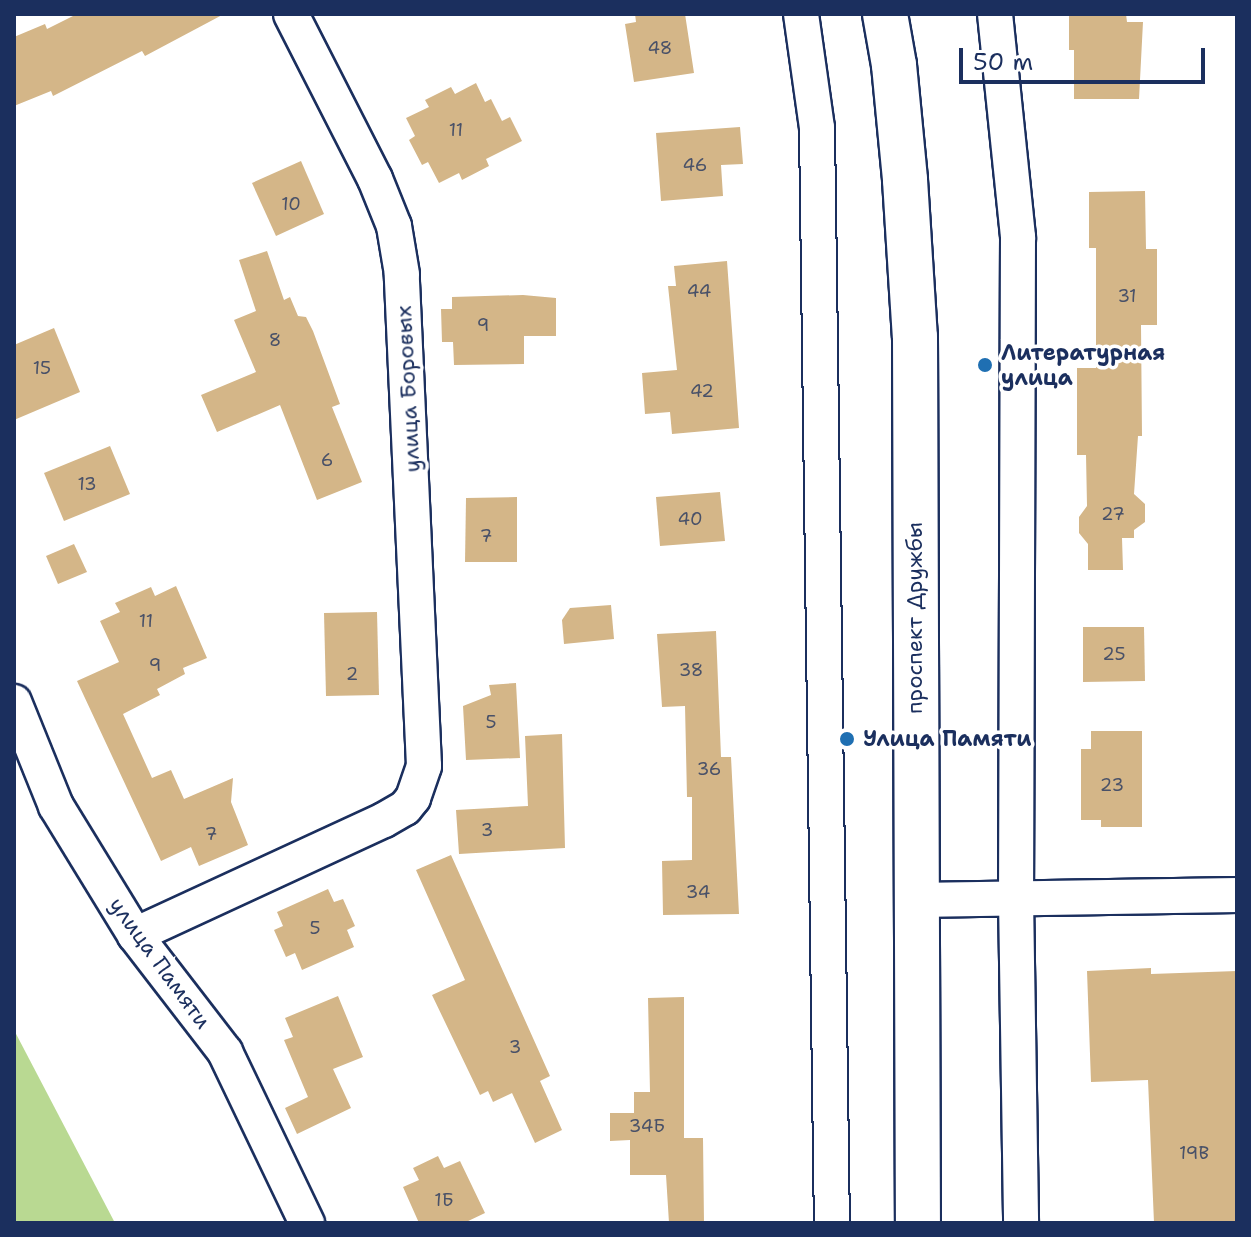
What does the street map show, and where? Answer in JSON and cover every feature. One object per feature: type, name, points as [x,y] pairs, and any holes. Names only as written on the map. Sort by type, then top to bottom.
[{"type":"main road","name":"проспект Дружбы","points":[[885,14],[894,65],[905,180],[915,337],[918,1223]]},
{"type":"street","name":"улица Боровых","points":[[135,935],[405,808],[418,787],[425,746],[400,262],[394,226],[375,179],[291,14]]},
{"type":"street","points":[[801,14],[817,128],[824,871],[832,1223]]},
{"type":"street","points":[[995,14],[1018,237],[1016,898],[1021,1223]]},
{"type":"street","name":"улица Памяти","points":[[14,702],[56,806],[135,935],[225,1052],[307,1223]]},
{"type":"street","points":[[916,900],[1237,895]]},
{"type":"green space","points":[[14,1030],[115,1223],[14,1223]]},
{"type":"building","points":[[77,14],[224,14],[145,56],[142,51],[53,96],[51,91],[14,106],[14,37],[45,24],[47,29]]},
{"type":"building","points":[[635,14],[685,14],[694,73],[634,82],[625,24],[636,22]]},
{"type":"building","points":[[1069,14],[1126,14],[1127,22],[1143,22],[1139,99],[1074,99],[1074,50],[1069,50]]},
{"type":"building","points":[[476,83],[485,102],[491,99],[502,121],[510,117],[522,141],[486,159],[489,166],[462,180],[459,173],[439,183],[428,162],[422,165],[409,140],[415,136],[406,118],[429,107],[425,100],[451,87],[455,94]]},
{"type":"building","points":[[740,127],[743,164],[721,165],[723,196],[661,201],[656,133]]},
{"type":"building","points":[[301,161],[324,214],[276,236],[252,183]]},
{"type":"building","points":[[1145,191],[1146,249],[1157,249],[1157,325],[1141,325],[1142,436],[1138,436],[1134,494],[1145,504],[1145,522],[1134,530],[1134,538],[1122,538],[1123,570],[1088,570],[1088,544],[1079,533],[1079,517],[1087,506],[1086,455],[1077,455],[1077,368],[1096,368],[1096,248],[1089,248],[1089,192]]},
{"type":"building","points":[[267,251],[284,300],[290,297],[298,316],[306,317],[313,331],[340,404],[332,407],[362,482],[317,500],[280,405],[217,432],[201,395],[256,372],[234,320],[256,311],[239,260]]},
{"type":"building","points":[[727,261],[739,428],[672,434],[670,412],[645,414],[642,373],[677,370],[668,286],[676,286],[674,266]]},
{"type":"building","points":[[523,295],[556,298],[556,336],[524,336],[524,364],[454,365],[453,342],[442,342],[441,309],[452,309],[452,297]]},
{"type":"building","points":[[54,328],[80,392],[14,420],[14,345]]},
{"type":"building","points":[[110,446],[130,494],[64,521],[44,473]]},
{"type":"building","points":[[720,492],[725,541],[660,546],[656,497]]},
{"type":"building","points":[[517,497],[517,562],[465,562],[466,498]]},
{"type":"building","points":[[74,544],[87,572],[58,584],[46,556]]},
{"type":"building","points":[[176,586],[207,658],[183,668],[185,674],[157,689],[160,695],[123,714],[152,778],[171,770],[184,799],[233,778],[231,802],[248,845],[199,866],[191,847],[161,861],[77,681],[119,662],[100,621],[120,612],[115,603],[151,587],[155,596]]},
{"type":"building","points":[[611,605],[614,639],[564,644],[562,620],[570,608]]},
{"type":"building","points":[[377,612],[379,695],[326,696],[324,613]]},
{"type":"building","points":[[1083,627],[1144,627],[1145,681],[1083,682]]},
{"type":"building","points":[[716,631],[721,757],[731,757],[739,914],[663,915],[662,861],[692,860],[692,797],[687,797],[685,706],[662,707],[657,634]]},
{"type":"building","points":[[516,683],[520,758],[466,760],[463,706],[491,695],[489,685]]},
{"type":"building","points":[[1091,731],[1142,731],[1142,827],[1101,827],[1101,820],[1081,820],[1081,749],[1091,749]]},
{"type":"building","points":[[562,734],[565,848],[459,854],[456,810],[528,806],[525,736]]},
{"type":"building","points":[[451,855],[550,1076],[540,1081],[562,1130],[535,1143],[512,1093],[493,1102],[488,1091],[480,1095],[432,995],[465,980],[416,870]]},
{"type":"building","points":[[328,889],[334,902],[343,899],[355,926],[347,930],[354,947],[302,970],[295,953],[286,957],[274,930],[283,926],[277,912]]},
{"type":"building","points":[[1151,968],[1151,974],[1237,971],[1237,1223],[1154,1223],[1148,1080],[1091,1082],[1087,971]]},
{"type":"building","points":[[338,996],[363,1057],[333,1069],[351,1108],[297,1134],[285,1108],[308,1097],[284,1040],[293,1037],[285,1018]]},
{"type":"building","points":[[684,997],[684,1138],[703,1138],[704,1223],[669,1223],[666,1175],[630,1175],[630,1140],[610,1141],[610,1113],[634,1113],[634,1092],[650,1092],[648,998]]},
{"type":"building","points":[[438,1156],[444,1168],[460,1161],[485,1213],[464,1223],[419,1223],[403,1187],[419,1180],[413,1168]]},
{"type":"place","name":"Литературная улица","points":[[985,365]]},
{"type":"place","name":"Улица Памяти","points":[[847,739]]}]
